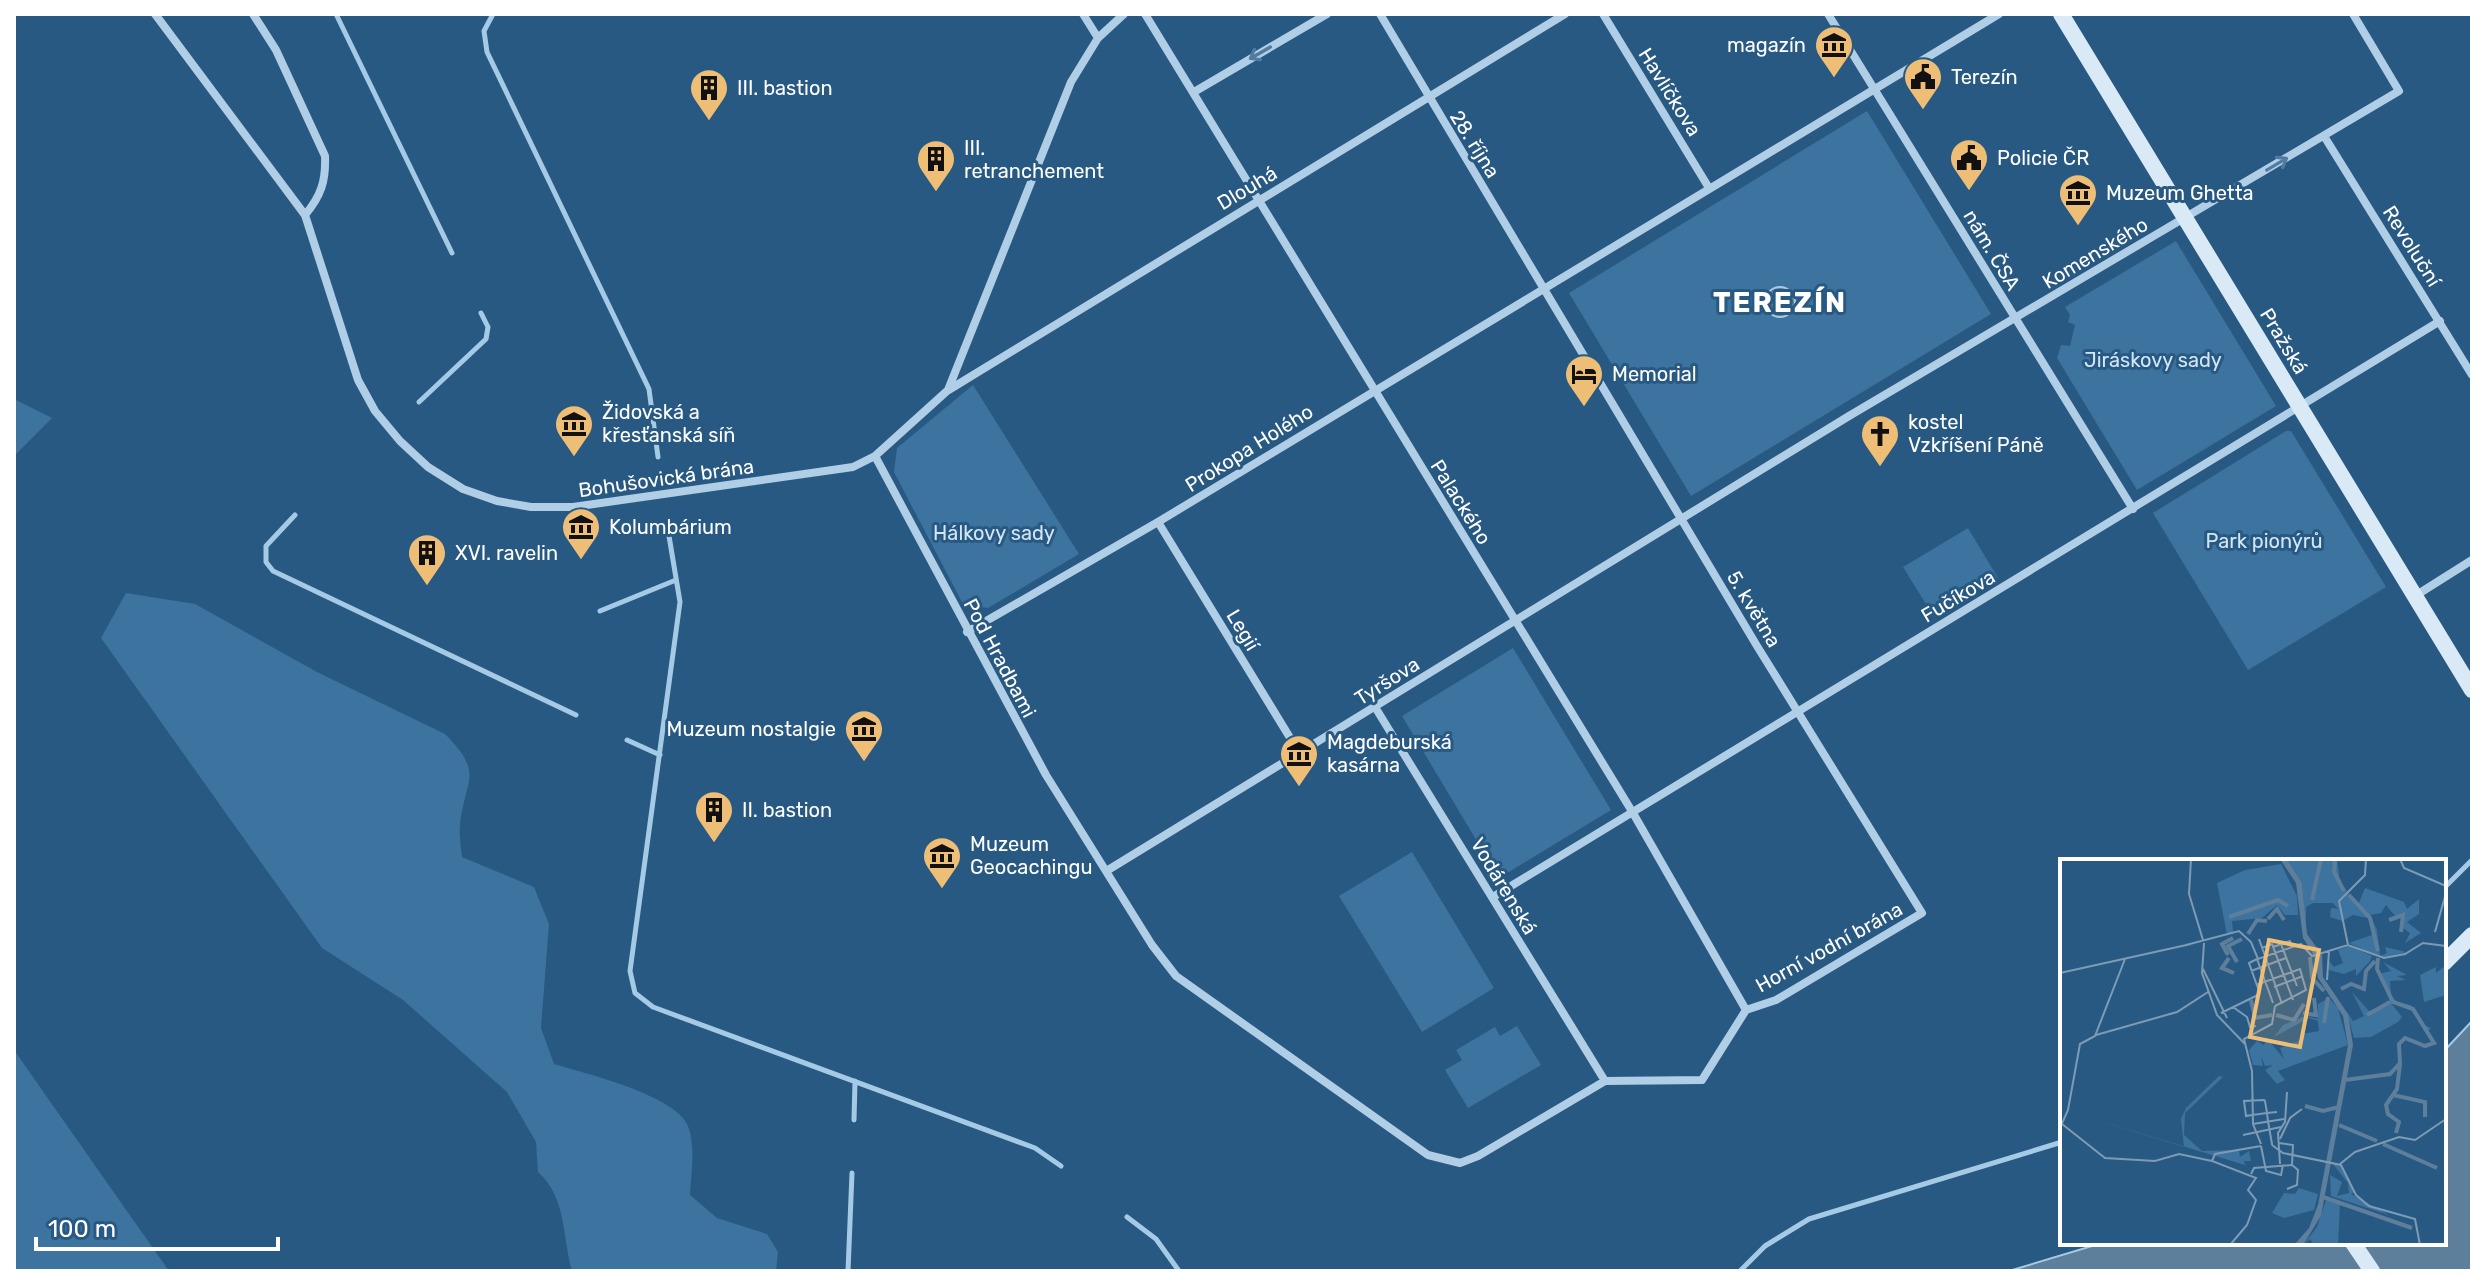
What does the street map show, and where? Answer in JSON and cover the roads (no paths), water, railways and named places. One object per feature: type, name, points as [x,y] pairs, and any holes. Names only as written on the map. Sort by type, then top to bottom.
[{"type":"main road","name":"Pražská","points":[[2061,14],[2472,690]]},
{"type":"main road","points":[[2446,961],[2472,935]]},
{"type":"main road","points":[[2354,1245],[2372,1271]]},
{"type":"street","name":"Bohušovická brána","points":[[155,14],[305,215],[358,380],[375,411],[400,441],[428,467],[452,482],[497,501],[531,507],[593,507],[853,467],[875,456]]},
{"type":"street","points":[[253,14],[276,50],[325,156],[326,174],[320,198],[305,215]]},
{"type":"street","points":[[1083,14],[1098,38]]},
{"type":"street","points":[[947,391],[1071,82],[1098,38],[1124,14]]},
{"type":"street","name":"Palackého","points":[[1145,14],[1633,813],[1746,1010]]},
{"type":"street","points":[[1194,92],[1327,14]]},
{"type":"street","name":"28. října","points":[[1380,14],[1546,289]]},
{"type":"street","name":"Dlouhá","points":[[875,456],[947,391],[1565,14]]},
{"type":"street","name":"Havlíčkova","points":[[1603,14],[1709,188]]},
{"type":"street","name":"nám. ČSA","points":[[1683,520],[1849,416],[2014,320],[1828,14]]},
{"type":"street","points":[[1683,520],[1546,289],[1999,14]]},
{"type":"street","name":"Komenského","points":[[2014,320],[2399,91],[2353,14]]},
{"type":"street","name":"Revoluční","points":[[2324,136],[2472,375]]},
{"type":"street","name":"Prokopa Holého","points":[[967,632],[1158,522],[1373,390],[1546,289]]},
{"type":"street","points":[[2014,320],[2133,509]]},
{"type":"street","name":"Fučíkova","points":[[1493,897],[2440,321]]},
{"type":"street","name":"Pod Hradbami","points":[[875,456],[1046,775],[1152,945],[1176,976],[1428,1155],[1460,1163],[1478,1156],[1605,1081]]},
{"type":"street","name":"Tyršova","points":[[1108,870],[1683,520]]},
{"type":"street","name":"5. května","points":[[1683,520],[1799,713]]},
{"type":"street","name":"Legií","points":[[1158,522],[1300,754]]},
{"type":"street","points":[[2415,596],[2472,560]]},
{"type":"street","name":"Vodárenská","points":[[1375,707],[1605,1081]]},
{"type":"street","name":"Horní vodní brána","points":[[1605,1081],[1702,1080],[1746,1010],[1776,1000],[1922,913],[1799,713]]},
{"type":"waterway","points":[[336,14],[452,253]]},
{"type":"waterway","points":[[493,14],[484,31],[487,52],[649,389],[658,457]]},
{"type":"waterway","points":[[419,402],[486,339],[488,327],[481,313]]},
{"type":"waterway","points":[[295,515],[266,546],[266,562],[273,571],[576,715]]},
{"type":"waterway","points":[[669,536],[680,602],[630,971],[635,993],[653,1007],[1035,1148],[1061,1166]]},
{"type":"waterway","points":[[600,611],[676,580]]},
{"type":"waterway","points":[[627,740],[660,755]]},
{"type":"waterway","points":[[2446,886],[2472,860]]},
{"type":"waterway","points":[[854,1120],[855,1081]]},
{"type":"waterway","points":[[1740,1271],[1765,1246],[1809,1219],[2060,1143]]},
{"type":"waterway","points":[[848,1271],[852,1173]]},
{"type":"waterway","points":[[1127,1217],[1156,1239],[1179,1271]]},
{"type":"place","name":"magazín","points":[[1834,79]]},
{"type":"place","name":"Terezín","points":[[1923,111]]},
{"type":"place","name":"III. bastion","points":[[709,122]]},
{"type":"place","name":"Policie ČR","points":[[1969,192]]},
{"type":"place","name":"III. retranchement","points":[[936,193]]},
{"type":"place","name":"Muzeum Ghetta","points":[[2078,227]]},
{"type":"place","name":"Memorial","points":[[1584,408]]},
{"type":"place","name":"Židovská a křesťanská síň","points":[[574,458]]},
{"type":"place","name":"kostel Vzkříšení Páně","points":[[1880,468]]},
{"type":"place","name":"Kolumbárium","points":[[581,561]]},
{"type":"place","name":"XVI. ravelin","points":[[427,587]]},
{"type":"place","name":"Muzeum nostalgie","points":[[864,763]]},
{"type":"place","name":"Magdeburská kasárna","points":[[1299,788]]},
{"type":"place","name":"II. bastion","points":[[714,844]]},
{"type":"place","name":"Muzeum Geocachingu","points":[[942,890]]},
{"type":"district","name":"TEREZÍN","points":[[1780,302]]},
{"type":"park label","name":"Jiráskovy sady","points":[[2153,360]]},
{"type":"park label","name":"Hálkovy sady","points":[[994,533]]},
{"type":"park label","name":"Park pionýrů","points":[[2264,541]]}]
